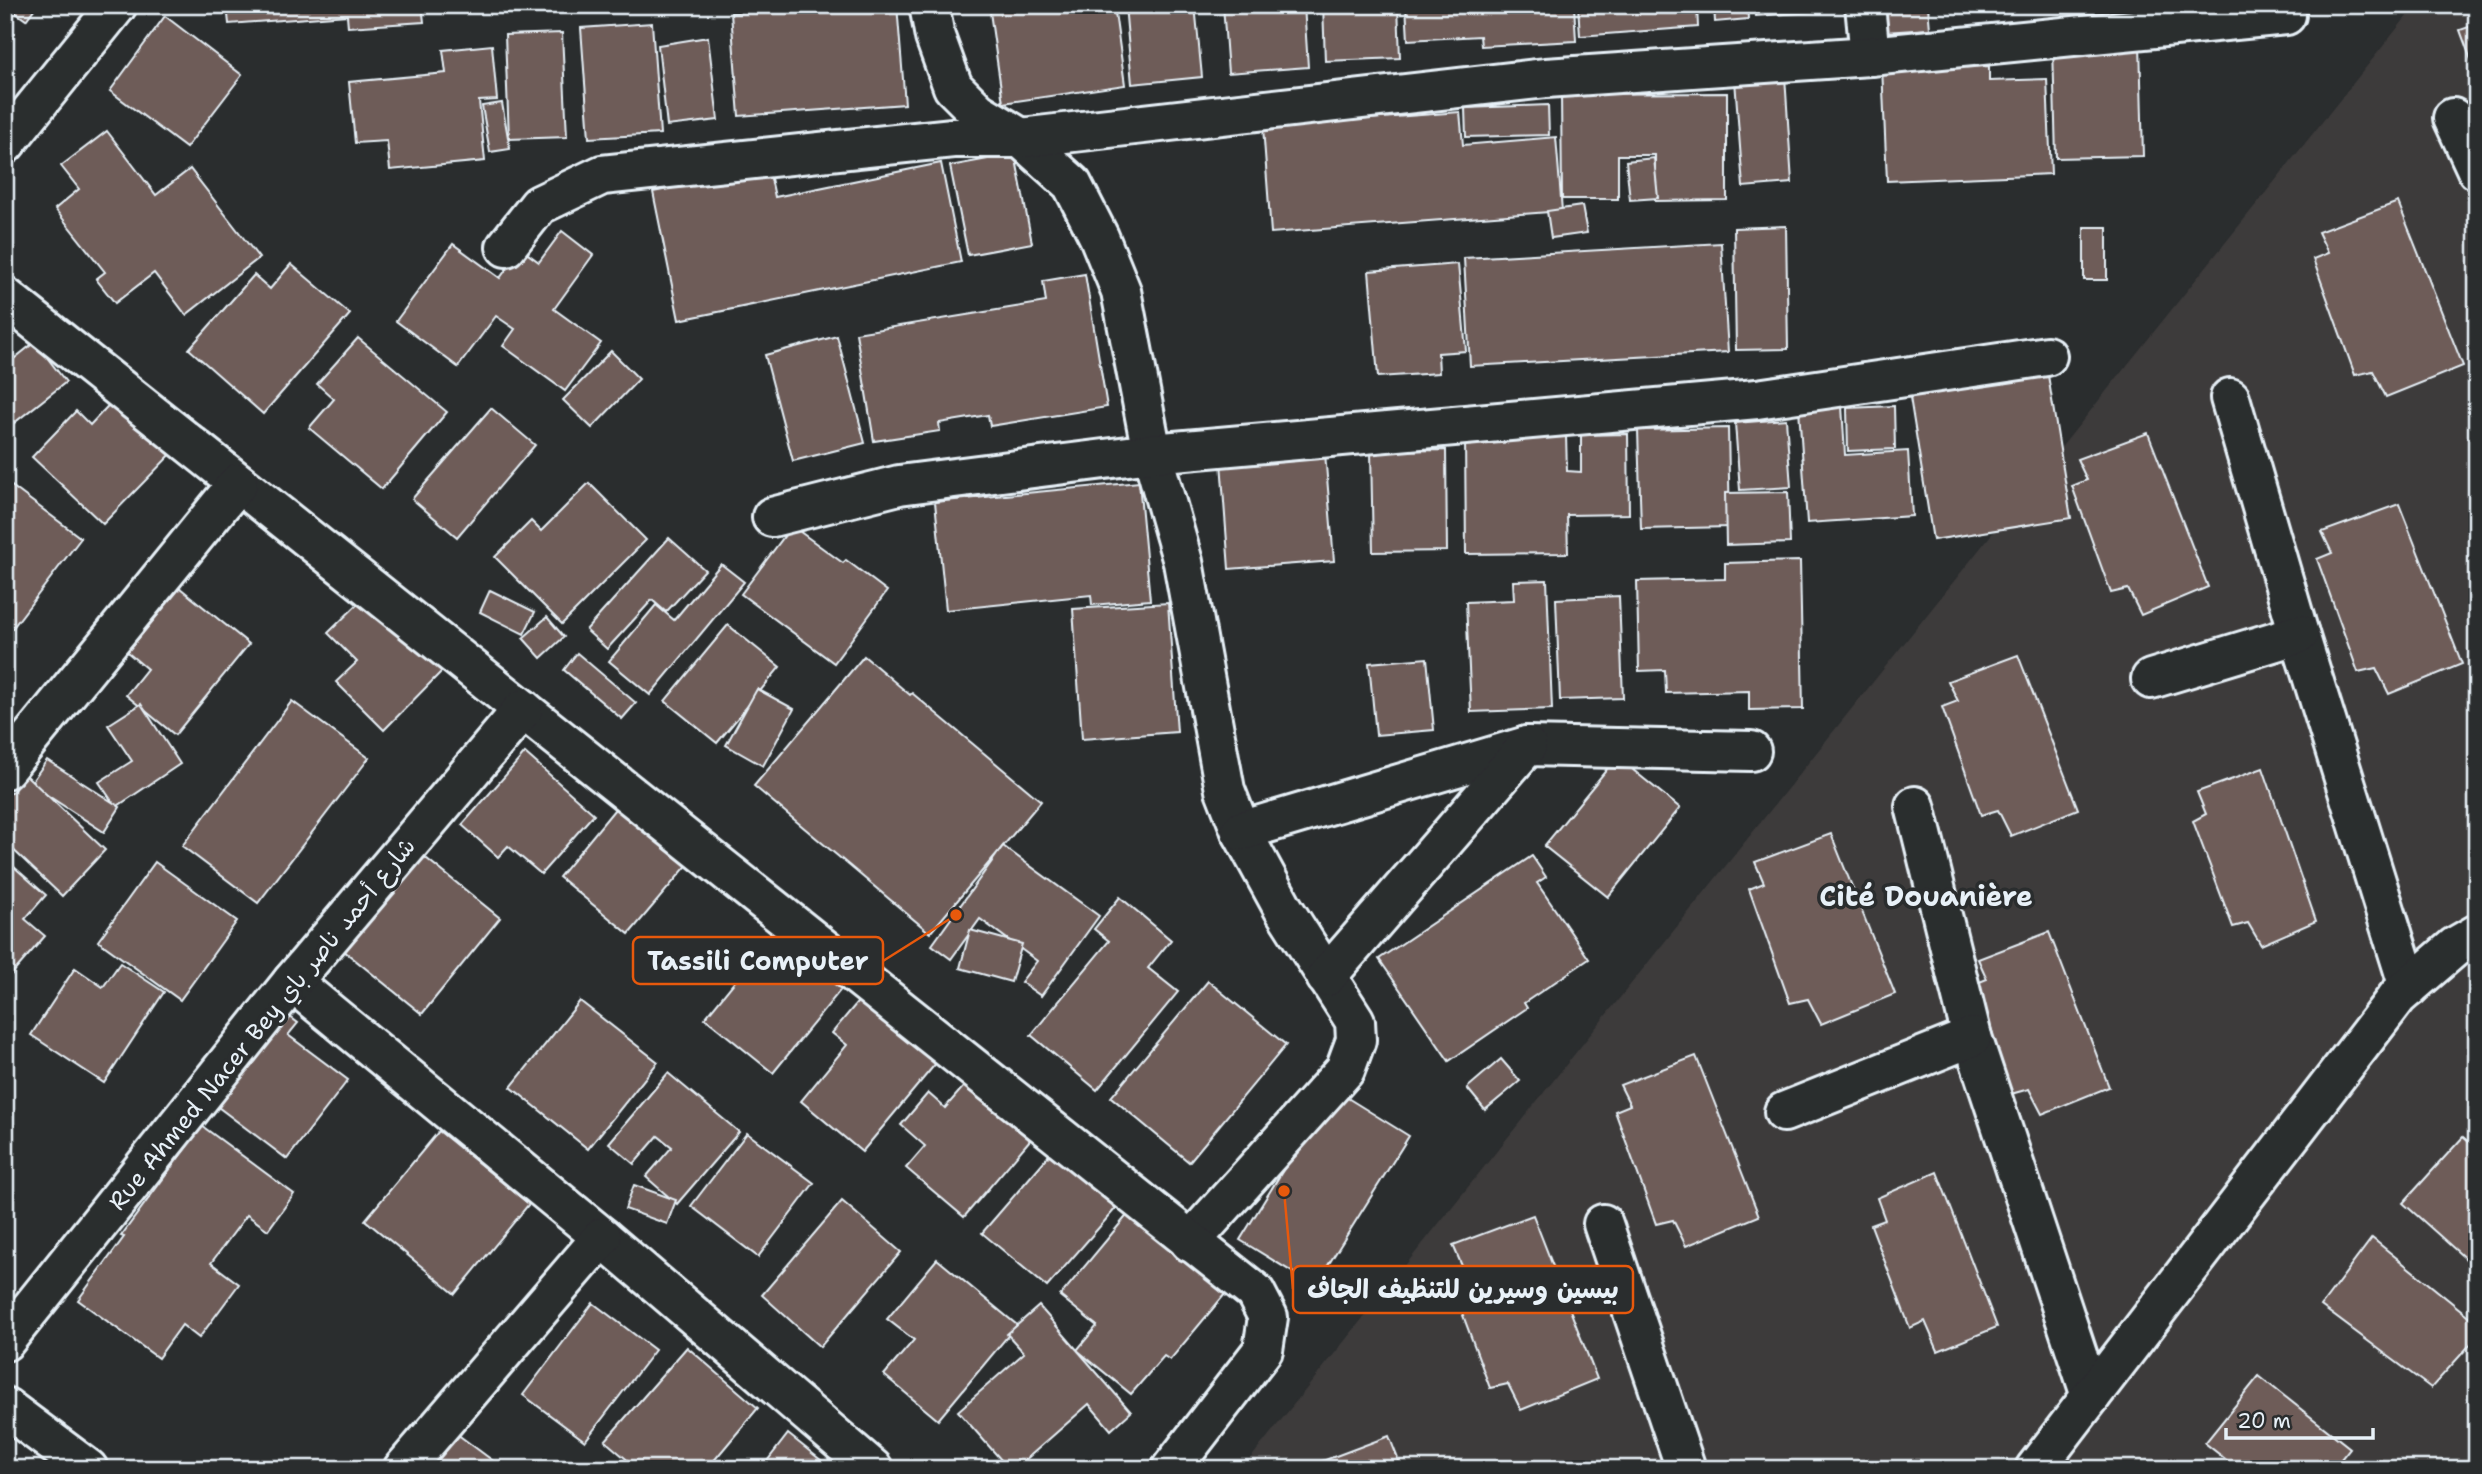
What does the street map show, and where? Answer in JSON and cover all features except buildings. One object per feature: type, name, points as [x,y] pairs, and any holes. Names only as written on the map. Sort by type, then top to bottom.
[{"type":"street","points":[[5,144],[117,5]]},
{"type":"street","points":[[929,5],[935,37],[953,87],[978,112],[1021,138],[1072,184],[1099,237],[1121,291],[1152,453],[1183,562],[1225,790],[1241,831],[1283,908],[1355,1021],[1356,1040],[1345,1070],[1190,1242]]},
{"type":"street","points":[[1865,5],[1870,55]]},
{"type":"street","points":[[506,247],[539,205],[601,175],[953,138],[1021,138],[1546,78],[1870,55],[2286,15]]},
{"type":"street","points":[[2453,118],[2477,170]]},
{"type":"street","points":[[5,297],[1255,1292],[1268,1317],[1263,1350],[1171,1469]]},
{"type":"street","points":[[772,517],[899,485],[1152,453],[1757,399],[2048,356]]},
{"type":"street","points":[[2230,398],[2299,634],[2409,987]]},
{"type":"street","points":[[5,769],[238,483]]},
{"type":"street","points":[[2151,679],[2299,634]]},
{"type":"street","name":"Rue Ahmed Nacer Bey شارع أحمد ناصر باي","points":[[5,1341],[292,982],[523,709]]},
{"type":"street","points":[[1241,831],[1527,746],[1751,751]]},
{"type":"street","points":[[1326,977],[1527,746]]},
{"type":"street","points":[[1915,806],[1972,1037],[2091,1396]]},
{"type":"street","points":[[2035,1469],[2398,996],[2456,946],[2477,934]]},
{"type":"street","points":[[292,982],[602,1237],[873,1469]]},
{"type":"street","points":[[1784,1112],[1972,1037]]},
{"type":"street","points":[[1603,1224],[1673,1465]]},
{"type":"street","points":[[403,1469],[602,1237]]},
{"type":"street","points":[[5,1407],[88,1469]]},
{"type":"shaded area","points":[[2416,5],[2477,5],[2477,1469],[1242,1469]]},
{"type":"place","name":"Tassili Computer","points":[[956,915]]},
{"type":"place","name":"بيسين وسيرين للتنظيف الجاف","points":[[1284,1191]]},
{"type":"district","name":"Cité Douanière","points":[[1926,896]]}]
